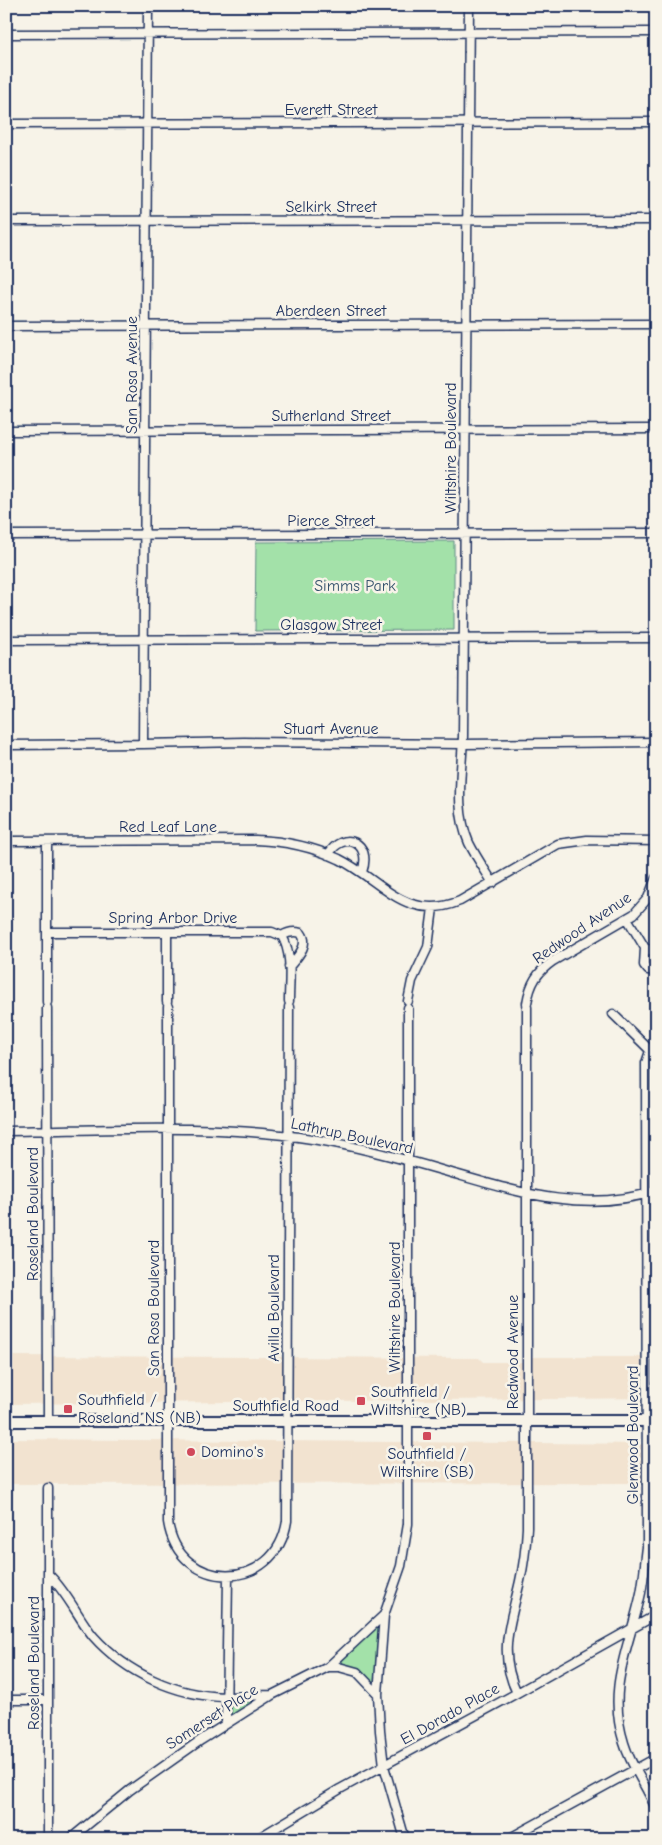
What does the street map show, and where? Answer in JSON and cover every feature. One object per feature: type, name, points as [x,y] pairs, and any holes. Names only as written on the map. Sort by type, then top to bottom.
[{"type":"main road","name":"Southfield Road","points":[[6,1421],[651,1421]]},
{"type":"street","name":"San Rosa Avenue","points":[[143,744],[148,6]]},
{"type":"street","name":"Wiltshire Boulevard","points":[[469,6],[464,429],[463,744],[460,796],[462,820],[469,842],[493,883]]},
{"type":"street","points":[[6,34],[656,32]]},
{"type":"street","name":"Everett Street","points":[[6,124],[656,122]]},
{"type":"street","name":"Selkirk Street","points":[[6,222],[656,220]]},
{"type":"street","name":"Aberdeen Street","points":[[6,326],[656,324]]},
{"type":"street","name":"Sutherland Street","points":[[6,430],[656,428]]},
{"type":"street","name":"Pierce Street","points":[[6,535],[656,533]]},
{"type":"street","name":"Glasgow Street","points":[[6,640],[656,638]]},
{"type":"street","name":"Stuart Avenue","points":[[6,744],[656,742]]},
{"type":"street","name":"Red Leaf Lane","points":[[6,841],[265,840],[300,846],[328,854],[362,872],[404,901],[423,908],[433,908],[460,901],[558,844],[587,840],[656,841]]},
{"type":"street","name":"Roseland Boulevard","points":[[47,841],[48,1421]]},
{"type":"street","points":[[328,854],[332,848],[340,843],[349,841],[356,843],[365,854],[362,872]]},
{"type":"street","name":"Redwood Avenue","points":[[517,1693],[508,1667],[506,1645],[508,1627],[521,1580],[526,1546],[528,1421],[527,1005],[532,984],[542,970],[553,961],[627,918],[648,898],[656,878]]},
{"type":"street","name":"Wiltshire Boulevard","points":[[405,1839],[384,1766],[378,1694],[384,1615],[401,1566],[407,1538],[409,1506],[408,1004],[412,982],[428,946],[433,908]]},
{"type":"street","points":[[627,918],[645,948],[644,965],[648,970],[656,971]]},
{"type":"street","name":"Spring Arbor Drive","points":[[47,932],[272,932],[282,936],[291,932],[297,932],[303,936],[304,944],[299,955],[289,967]]},
{"type":"street","name":"San Rosa Boulevard","points":[[167,932],[168,1514],[171,1535],[180,1552],[190,1563],[210,1573],[228,1576]]},
{"type":"street","name":"Avilla Boulevard","points":[[228,1576],[245,1573],[265,1563],[279,1547],[288,1521],[289,967],[288,949],[282,936]]},
{"type":"street","points":[[645,948],[656,952]]},
{"type":"street","points":[[613,1014],[653,1054]]},
{"type":"street","name":"Glenwood Boulevard","points":[[653,1054],[646,1063],[646,1194],[651,1421],[647,1547],[641,1593],[618,1680],[618,1711],[623,1742],[656,1809]]},
{"type":"street","name":"Lathrup Boulevard","points":[[6,1131],[167,1129],[234,1131],[288,1136],[347,1146],[527,1194],[582,1202],[621,1199],[656,1191]]},
{"type":"street","name":"Roseland Boulevard","points":[[48,1488],[48,1839]]},
{"type":"street","points":[[48,1574],[95,1637],[111,1653],[152,1680],[196,1694],[226,1697],[272,1694]]},
{"type":"street","points":[[226,1724],[228,1576]]},
{"type":"street","name":"Somerset Place","points":[[70,1839],[130,1790],[181,1753],[272,1694],[328,1667],[384,1615]]},
{"type":"street","name":"El Dorado Place","points":[[257,1839],[340,1789],[656,1615]]},
{"type":"street","points":[[328,1667],[339,1667],[356,1672],[378,1694]]},
{"type":"street","points":[[6,1700],[48,1700]]},
{"type":"street","points":[[508,1839],[656,1758]]},
{"type":"street","points":[[524,1830],[528,1839]]},
{"type":"shaded area","points":[[6,1356],[479,1358],[483,1362],[524,1362],[524,1357],[656,1357],[656,1398],[6,1404]]},
{"type":"shaded area","points":[[6,1439],[656,1444],[656,1483],[6,1484]]},
{"type":"green space","name":"Simms Park","points":[[454,541],[454,630],[255,631],[256,542]]},
{"type":"green space","points":[[377,1627],[381,1630],[375,1680],[371,1682],[343,1664],[342,1661]]},
{"type":"green space","points":[[254,1699],[254,1702],[232,1717],[229,1714],[229,1704],[232,1700]]},
{"type":"place","name":"Southfield / Wiltshire (NB)","points":[[361,1401]]},
{"type":"place","name":"Southfield / Roseland NS (NB)","points":[[68,1409]]},
{"type":"place","name":"Southfield / Wiltshire (SB)","points":[[427,1436]]},
{"type":"place","name":"Domino's","points":[[191,1452]]}]
